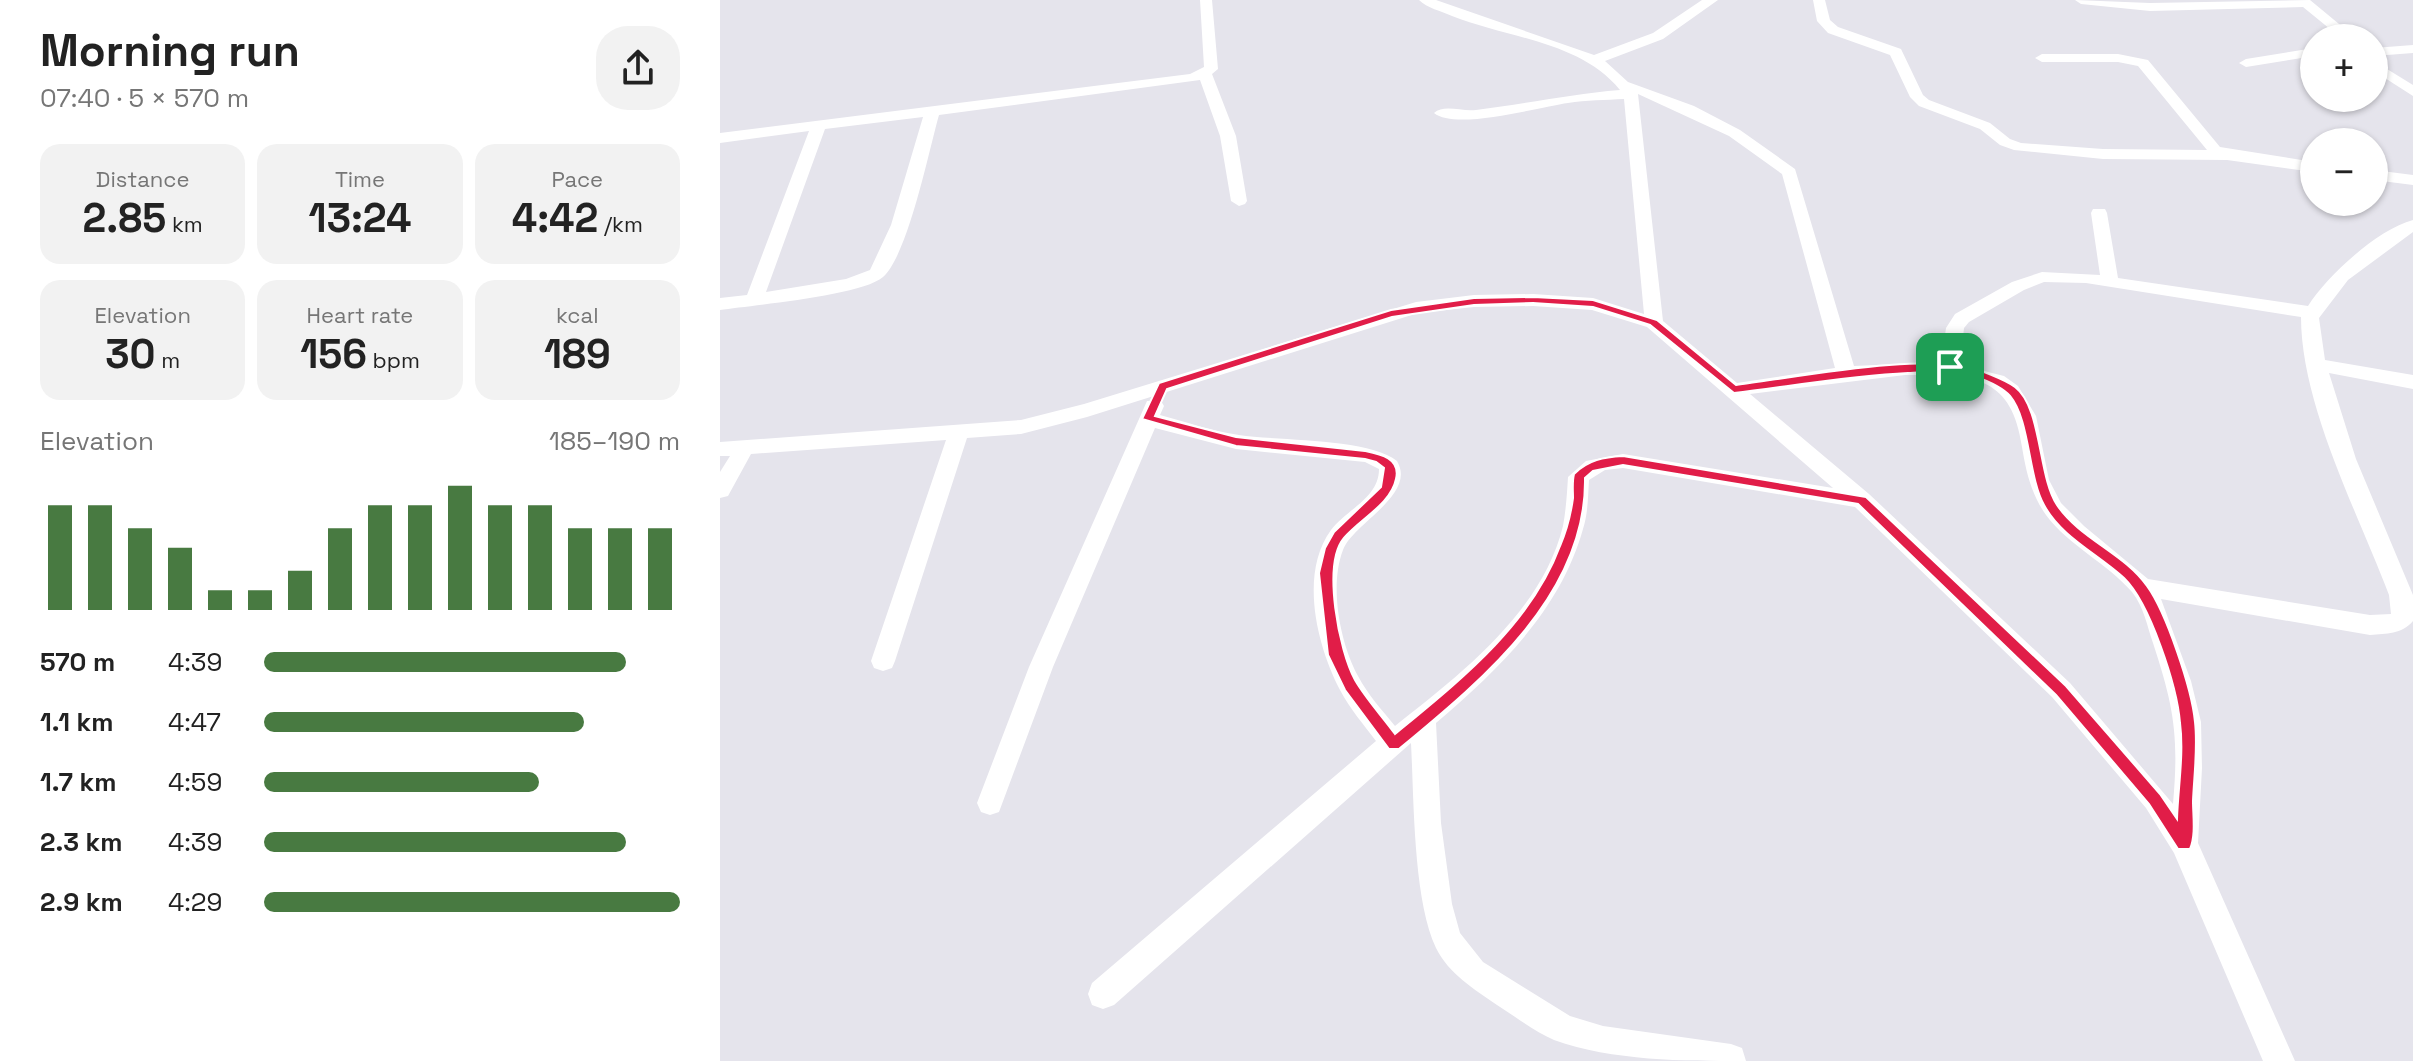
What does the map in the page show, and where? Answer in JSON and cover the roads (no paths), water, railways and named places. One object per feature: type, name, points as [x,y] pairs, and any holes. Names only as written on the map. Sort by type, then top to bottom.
[{"type":"street","points":[[720,138],[1183,80],[1205,74],[1211,69],[1206,0]]},
{"type":"street","points":[[1425,0],[1574,50],[1594,60],[1628,89],[1654,323]]},
{"type":"street","points":[[1441,7],[1459,0]]},
{"type":"street","points":[[1594,60],[1658,36],[1694,9],[1712,0]]},
{"type":"street","points":[[1819,0],[1824,21],[1833,30],[1896,52],[1917,97],[1924,103],[1985,126],[2005,142],[2019,147],[2103,154],[2227,155],[2300,165]]},
{"type":"street","points":[[2081,0],[2150,7],[2304,2],[2332,24]]},
{"type":"street","points":[[2388,51],[2413,49]]},
{"type":"street","points":[[2246,63],[2300,54]]},
{"type":"street","points":[[2042,58],[2118,58],[2143,63],[2215,150],[2227,155]]},
{"type":"street","points":[[1205,74],[1228,136],[1239,201]]},
{"type":"street","points":[[2388,75],[2413,92]]},
{"type":"street","points":[[1441,113],[1472,115],[1628,89],[1643,90],[1738,135],[1764,151],[1789,172],[1847,375]]},
{"type":"street","points":[[720,304],[855,281],[878,272],[890,250],[932,113]]},
{"type":"street","points":[[754,299],[818,128]]},
{"type":"street","points":[[2388,177],[2413,180]]},
{"type":"street","points":[[2099,213],[2110,282]]},
{"type":"street","points":[[2141,587],[2370,625],[2397,623],[2409,617],[2353,477],[2317,365],[2310,318],[2335,282],[2387,241],[2413,225]]},
{"type":"street","points":[[1950,367],[1955,328],[1962,318],[2018,286],[2056,275],[2313,313]]},
{"type":"street","points":[[720,449],[1021,427],[1416,308],[1474,301],[1533,300],[1593,304],[1654,323],[1861,500],[2061,690],[2155,799],[2184,844],[2279,1061]]},
{"type":"street","points":[[2317,365],[2413,382]]},
{"type":"street","points":[[1734,390],[1847,375],[1950,367],[1975,372],[2012,390],[2019,399],[2034,445],[2042,489],[2051,507],[2061,520],[2141,587],[2152,605],[2180,687],[2188,723],[2184,844]]},
{"type":"street","points":[[990,803],[1041,667],[1163,386]]},
{"type":"street","points":[[1148,419],[1236,442],[1365,455],[1380,458],[1390,466],[1387,489],[1338,536],[1331,548],[1326,573],[1336,655],[1350,686],[1394,744]]},
{"type":"street","points":[[883,661],[958,434]]},
{"type":"street","points":[[720,490],[745,447]]},
{"type":"street","points":[[1103,994],[1350,778],[1423,722],[1520,627],[1545,590],[1567,546],[1577,511],[1579,477],[1588,468],[1606,461],[1623,461],[1861,500]]},
{"type":"street","points":[[1423,722],[1428,823],[1438,904],[1448,941],[1473,972],[1563,1029],[1603,1041],[1731,1059]]}]
